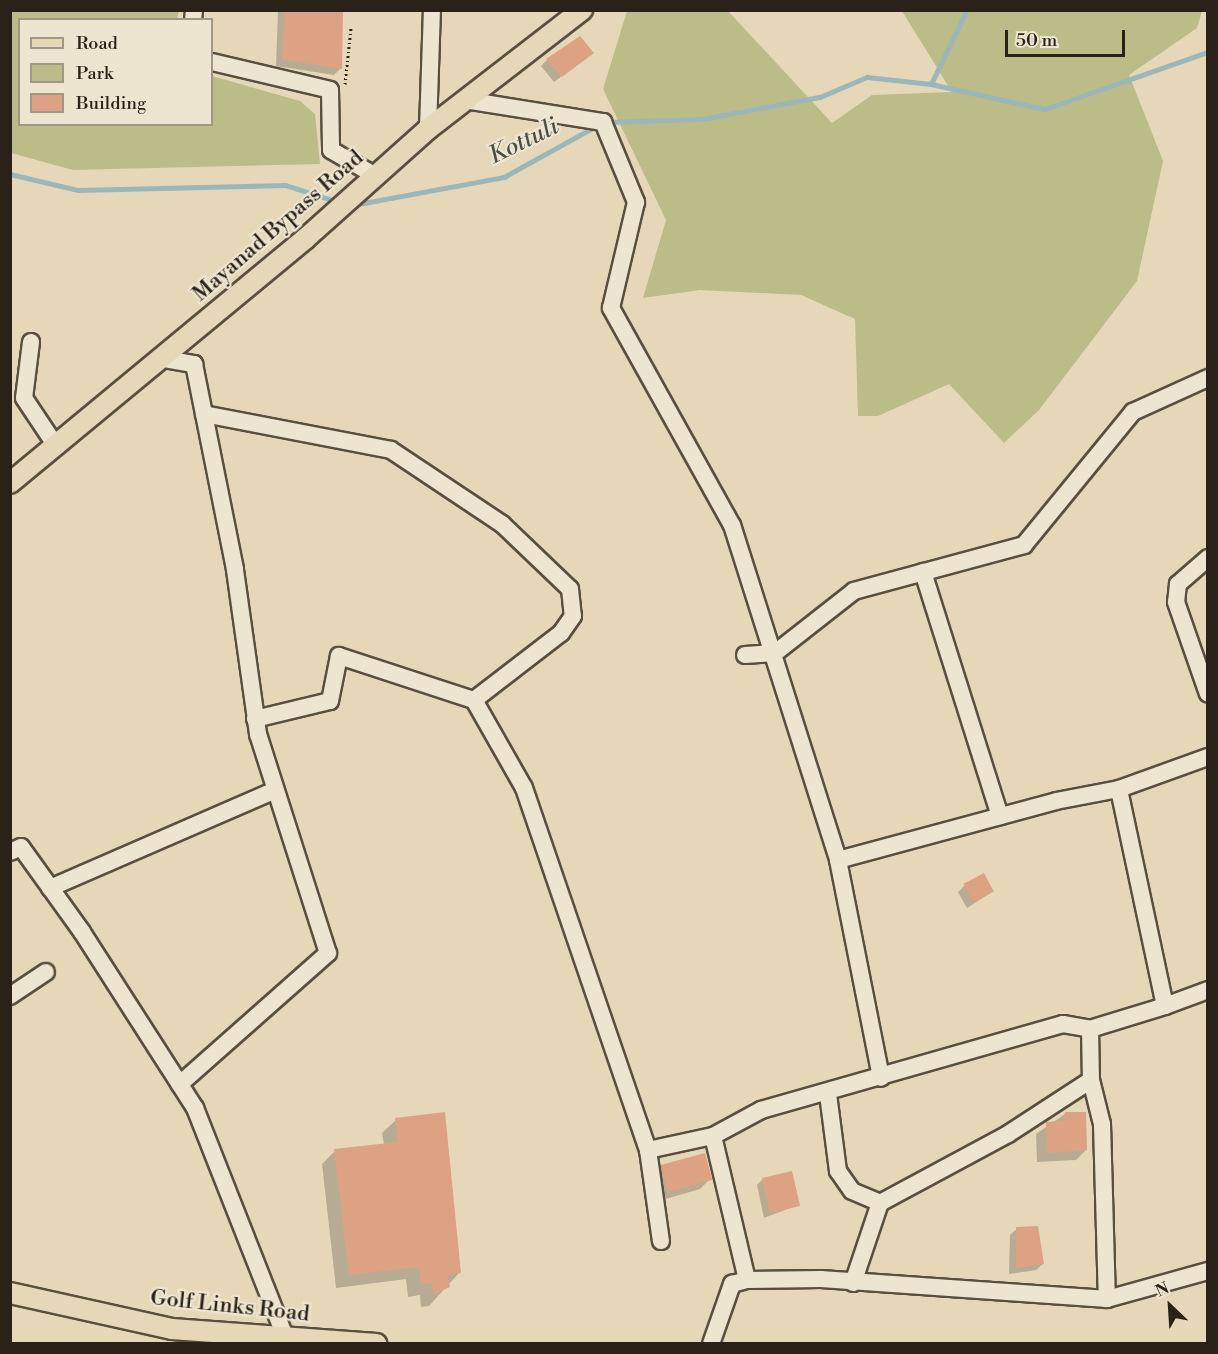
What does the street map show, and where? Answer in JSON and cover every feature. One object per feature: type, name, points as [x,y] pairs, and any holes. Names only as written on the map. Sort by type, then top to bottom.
[{"type":"main road","name":"Mayanad Bypass Road","points":[[10,483],[305,239],[428,129],[582,10]]},
{"type":"main road","name":"Golf Links Road","points":[[10,1293],[172,1329],[241,1339],[285,1337],[376,1344]]},
{"type":"street","points":[[428,129],[432,10]]},
{"type":"street","points":[[213,62],[330,91],[331,150],[372,177]]},
{"type":"street","points":[[465,100],[603,122],[636,202],[611,308],[732,525],[775,653],[838,860],[881,1078]]},
{"type":"street","points":[[31,342],[24,398],[56,446]]},
{"type":"street","points":[[159,358],[194,364],[235,570],[255,719],[275,790],[328,953],[180,1084]]},
{"type":"street","points":[[745,655],[775,653],[854,591],[1024,545],[1133,412],[1208,378]]},
{"type":"street","points":[[204,414],[391,450],[502,524],[570,590],[573,616],[561,633],[474,700]]},
{"type":"street","points":[[1208,558],[1178,585],[1176,602],[1208,694]]},
{"type":"street","points":[[923,572],[1000,816]]},
{"type":"street","points":[[255,719],[330,701],[339,656],[474,700],[524,788],[648,1150],[661,1241]]},
{"type":"street","points":[[838,860],[1000,816],[1119,789],[1208,757]]},
{"type":"street","points":[[1119,789],[1165,1006]]},
{"type":"street","points":[[50,888],[275,790]]},
{"type":"street","points":[[10,852],[21,847],[195,1108],[285,1337]]},
{"type":"street","points":[[10,996],[46,972]]},
{"type":"street","points":[[648,1150],[713,1136],[761,1110],[828,1094],[1063,1024],[1090,1029],[1208,990]]},
{"type":"street","points":[[1090,1029],[1091,1080],[1102,1124],[1107,1299]]},
{"type":"street","points":[[853,1283],[880,1203],[1008,1134],[1091,1080]]},
{"type":"street","points":[[828,1094],[838,1171],[852,1191],[880,1203]]},
{"type":"street","points":[[713,1136],[747,1280]]},
{"type":"street","points":[[711,1344],[732,1284],[747,1280],[853,1283],[1107,1299],[1208,1271]]},
{"type":"path","points":[[330,91],[345,84],[351,28]]},
{"type":"green space","points":[[10,11],[179,11],[177,18],[18,18],[18,126],[213,126],[213,76],[300,101],[315,114],[320,164],[73,170],[11,153]]},
{"type":"green space","points":[[627,11],[728,11],[832,123],[872,95],[952,92],[902,11],[1202,11],[1197,28],[1129,75],[1163,161],[1137,281],[1039,410],[1004,443],[949,384],[878,416],[858,416],[855,319],[801,295],[700,290],[643,298],[666,220],[603,89]]},
{"type":"building","points":[[285,10],[343,10],[342,69],[282,59]]},
{"type":"building","points":[[580,36],[594,53],[562,77],[546,59]]},
{"type":"building","points":[[984,873],[994,892],[974,902],[964,884]]},
{"type":"building","points":[[445,1112],[461,1273],[448,1275],[450,1287],[434,1294],[432,1283],[421,1284],[419,1267],[349,1275],[334,1149],[398,1142],[395,1118]]},
{"type":"building","points":[[1065,1112],[1086,1112],[1087,1150],[1047,1153],[1046,1122],[1063,1121]]},
{"type":"building","points":[[705,1153],[712,1180],[668,1192],[661,1165]]},
{"type":"building","points":[[792,1171],[800,1206],[770,1213],[762,1178]]},
{"type":"building","points":[[1038,1226],[1044,1264],[1016,1268],[1016,1227]]},
{"type":"waterway","name":"Kottuli","points":[[606,122],[702,119],[820,97],[867,77],[931,84],[967,10]]},
{"type":"waterway","points":[[931,84],[1045,109],[1208,52]]},
{"type":"waterway","name":"Kottuli","points":[[353,205],[504,177],[596,126]]},
{"type":"waterway","name":"Kottuli","points":[[10,174],[78,190],[285,185],[339,202]]}]
